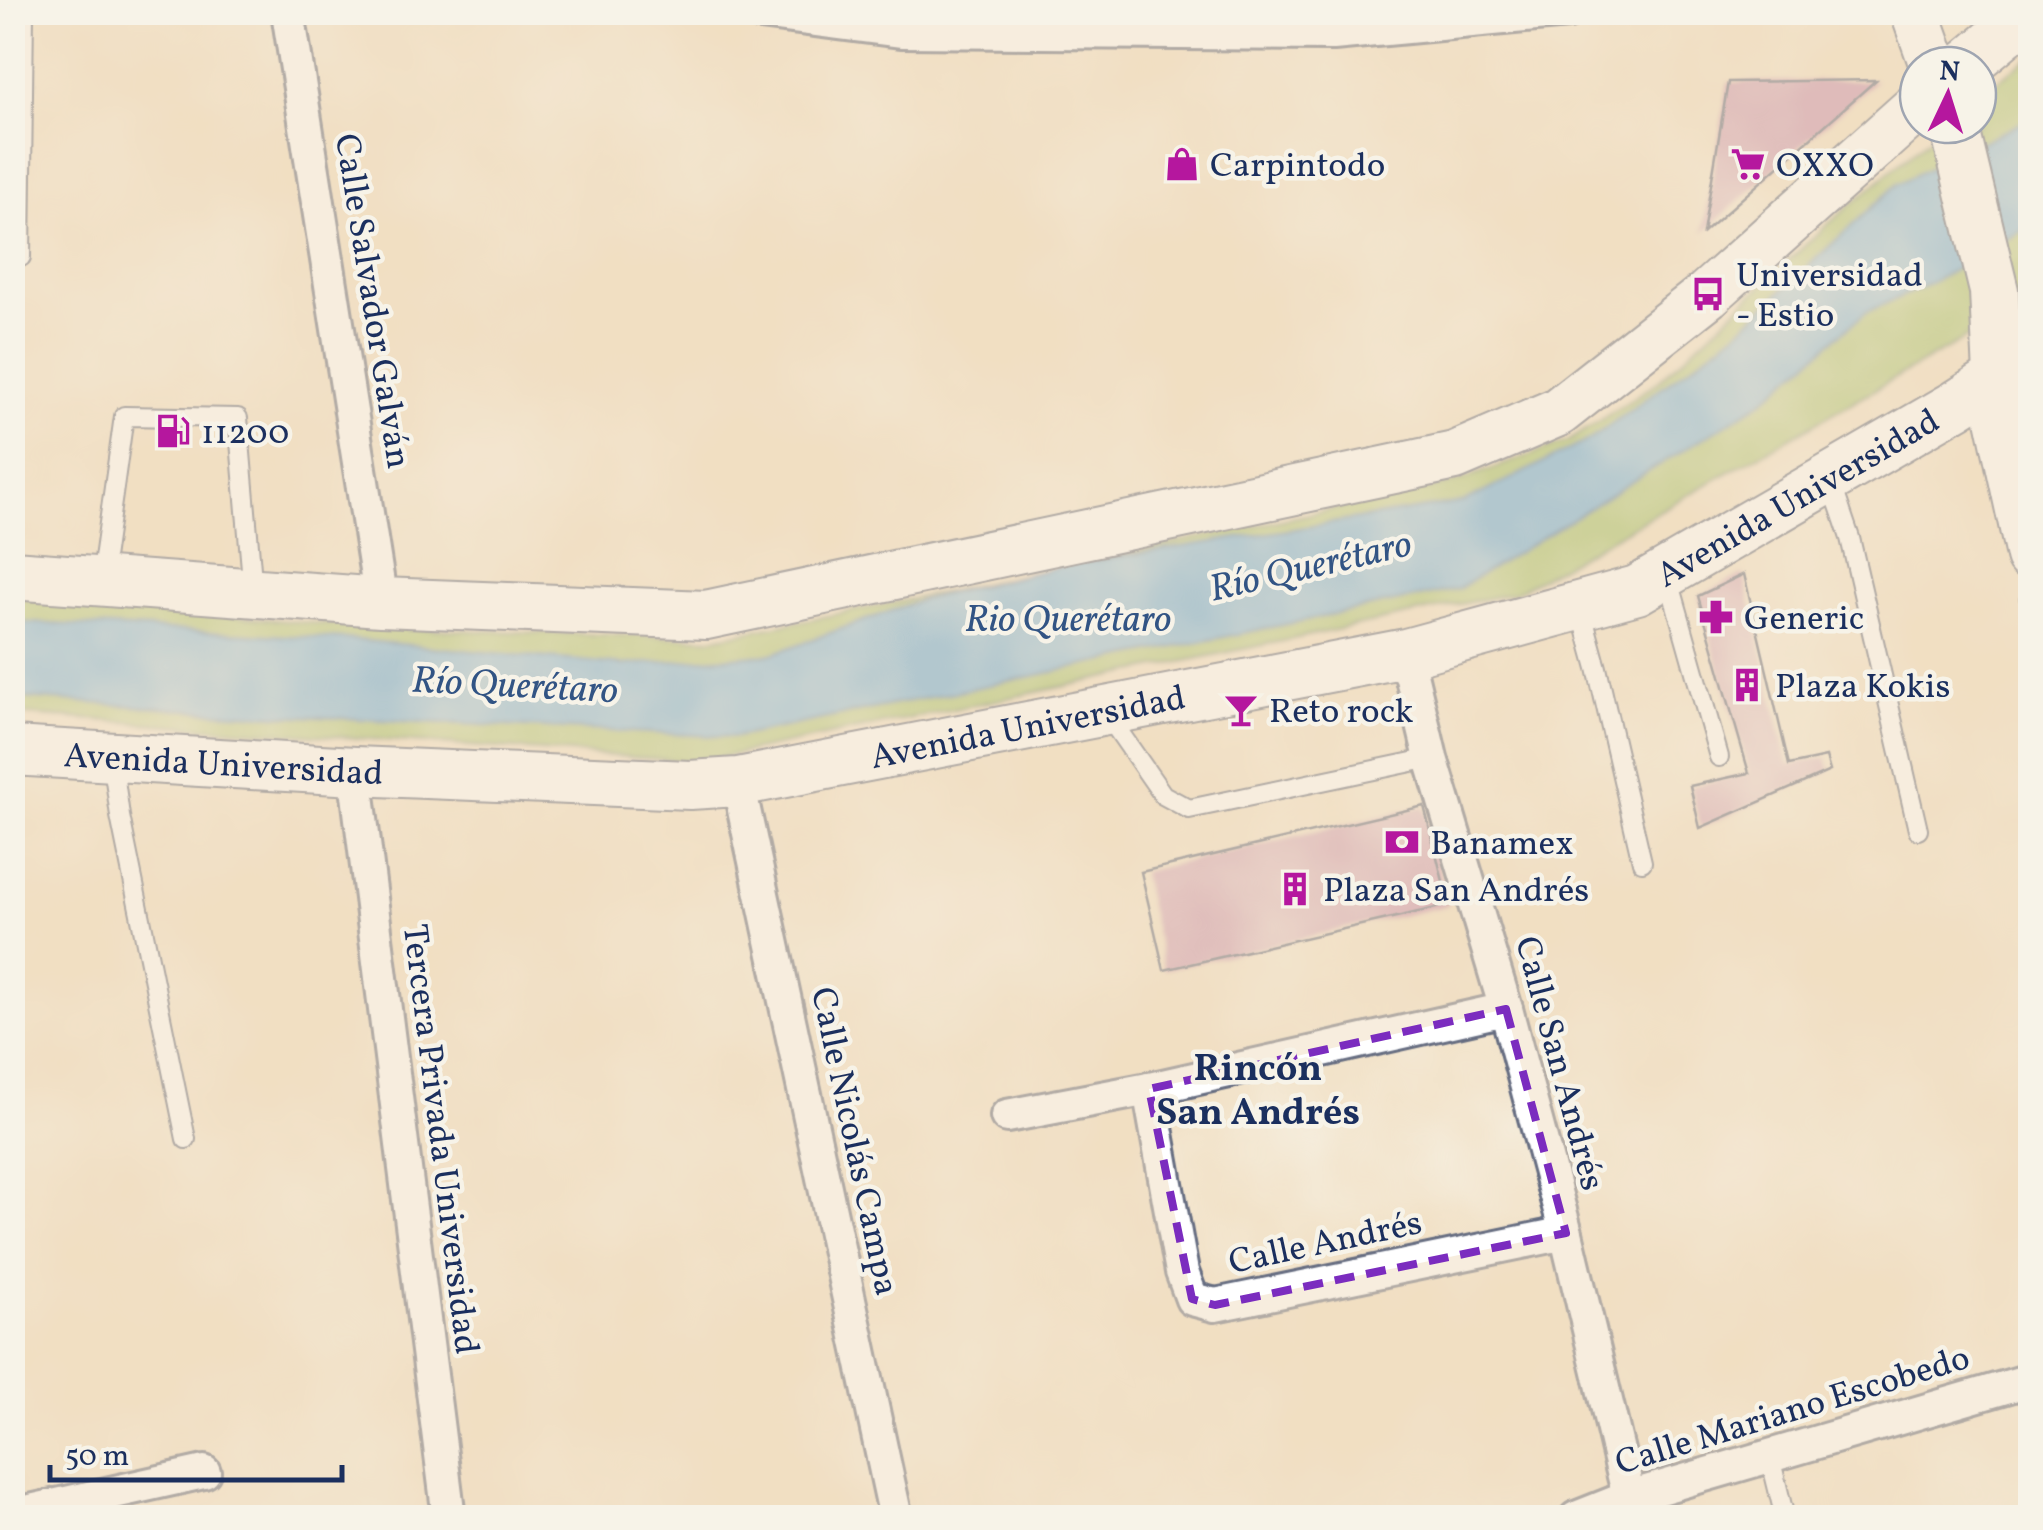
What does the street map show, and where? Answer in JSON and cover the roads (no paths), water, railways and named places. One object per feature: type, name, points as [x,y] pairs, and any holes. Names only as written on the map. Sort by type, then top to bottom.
[{"type":"main road","points":[[1915,12],[1927,45]]},
{"type":"main road","points":[[1990,45],[2030,12]]},
{"type":"main road","points":[[12,575],[382,602],[706,615],[1455,456],[1558,412],[1708,294],[1910,145]]},
{"type":"main road","points":[[1950,145],[2015,368],[2000,418],[2030,556]]},
{"type":"main road","name":"Avenida Universidad","points":[[12,751],[690,785],[738,782],[1105,712],[1406,653],[1636,590],[2015,368]]},
{"type":"street","name":"Calle Salvador Galván","points":[[288,12],[382,602]]},
{"type":"street","points":[[753,12],[900,31],[1333,34],[1568,12]]},
{"type":"street","name":"Calle San Andrés","points":[[1406,653],[1431,758],[1506,1009],[1566,1233],[1629,1498]]},
{"type":"street","name":"Tercera Privada Universidad","points":[[355,771],[449,1518]]},
{"type":"street","name":"Calle Nicolás Campa","points":[[738,782],[896,1518]]},
{"type":"street","points":[[1007,1116],[1150,1089],[1506,1009]]},
{"type":"street","name":"Calle Andrés","points":[[1150,1089],[1182,1272],[1192,1299],[1215,1304],[1566,1233]]},
{"type":"street","name":"Calle Mariano Escobedo","points":[[1576,1518],[1629,1498],[2030,1380]]},
{"type":"street","points":[[12,1515],[204,1472]]},
{"type":"lane","points":[[22,257],[24,12]]},
{"type":"lane","points":[[100,581],[124,416],[238,418],[253,592]]},
{"type":"lane","points":[[1830,478],[1850,538],[1918,830]]},
{"type":"lane","points":[[1667,572],[1719,757]]},
{"type":"lane","points":[[1580,606],[1642,862]]},
{"type":"lane","points":[[1105,712],[1163,795],[1189,809],[1431,758]]},
{"type":"lane","points":[[112,757],[120,816],[186,1139]]},
{"type":"lane","points":[[1770,1456],[1785,1518]]},
{"type":"water","name":"Rio Querétaro","points":[[2030,118],[2030,226],[1929,284],[1866,312],[1761,402],[1458,589],[735,737],[215,712],[13,697],[12,622],[345,639],[623,665],[772,654],[921,600],[1062,566],[1464,502],[1591,439],[1737,332],[1897,184],[1976,145],[1998,145],[1998,134]]},
{"type":"place","name":"Carpintodo","points":[[1182,164]]},
{"type":"place","name":"OXXO","points":[[1748,164]]},
{"type":"place","name":"Universidad - Estio","points":[[1708,294]]},
{"type":"place","name":"11200","points":[[173,431]]},
{"type":"place","name":"Generic","points":[[1716,617]]},
{"type":"place","name":"Plaza Kokis","points":[[1747,685]]},
{"type":"place","name":"Reto rock","points":[[1241,710]]},
{"type":"place","name":"Banamex","points":[[1402,842]]},
{"type":"place","name":"Plaza San Andrés","points":[[1295,889]]},
{"type":"district","name":"Rincón San Andrés","points":[[1258,1089]]},
{"type":"water label","name":"Río Querétaro","points":[[1310,565]]},
{"type":"water label","name":"Río Querétaro","points":[[515,684]]}]
